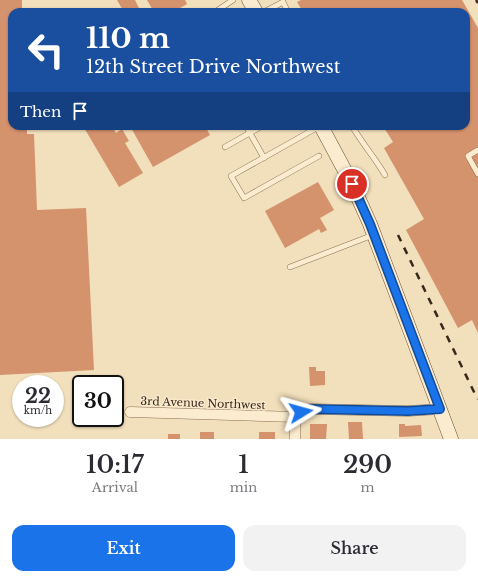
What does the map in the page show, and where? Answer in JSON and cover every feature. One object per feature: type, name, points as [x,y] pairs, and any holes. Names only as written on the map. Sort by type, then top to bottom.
[{"type":"street","points":[[323,130],[352,184],[374,234],[451,439]]},
{"type":"street","name":"3rd Avenue Northwest","points":[[130,412],[295,417],[301,412],[310,409],[408,411],[440,409]]},
{"type":"street","points":[[295,417],[295,439]]},
{"type":"lane","points":[[221,8],[233,0]]},
{"type":"lane","points":[[271,8],[284,1]]},
{"type":"lane","points":[[248,130],[264,158]]},
{"type":"lane","points":[[225,147],[255,130]]},
{"type":"lane","points":[[314,130],[231,176],[244,198],[318,156]]},
{"type":"lane","points":[[354,130],[385,175]]},
{"type":"lane","points":[[478,150],[468,156],[478,174]]},
{"type":"lane","points":[[290,267],[374,234]]},
{"type":"building","points":[[0,0],[22,0],[22,8],[8,8],[8,130],[27,130],[27,134],[34,134],[37,210],[86,208],[94,370],[0,375]]},
{"type":"building","points":[[117,0],[135,0],[139,8],[122,8]]},
{"type":"building","points":[[147,0],[185,0],[187,4],[180,8],[152,8]]},
{"type":"building","points":[[301,0],[462,0],[467,8],[301,8],[297,2]]},
{"type":"building","points":[[470,14],[478,28],[478,333],[472,320],[458,328],[406,230],[424,219],[384,148],[393,142],[386,130],[470,130]]},
{"type":"building","points":[[85,130],[114,130],[116,133],[123,130],[129,141],[125,143],[143,173],[119,187]]},
{"type":"building","points":[[132,130],[207,130],[210,135],[153,167]]},
{"type":"building","points":[[318,182],[334,210],[320,218],[327,230],[321,233],[319,229],[285,248],[265,211]]},
{"type":"building","points":[[309,367],[316,367],[316,371],[325,371],[325,385],[310,386]]},
{"type":"building","points":[[348,422],[362,422],[363,439],[349,439]]},
{"type":"building","points":[[310,424],[327,424],[326,439],[310,439]]},
{"type":"building","points":[[399,424],[405,424],[405,426],[421,425],[422,436],[399,437]]},
{"type":"building","points":[[200,432],[214,432],[214,439],[200,439]]},
{"type":"building","points":[[259,432],[275,432],[275,439],[259,439]]},
{"type":"building","points":[[168,434],[180,434],[180,439],[168,439]]},
{"type":"railway","points":[[398,235],[478,399]]},
{"type":"route","points":[[301,412],[310,409],[408,411],[440,409],[370,224],[352,184]]}]
